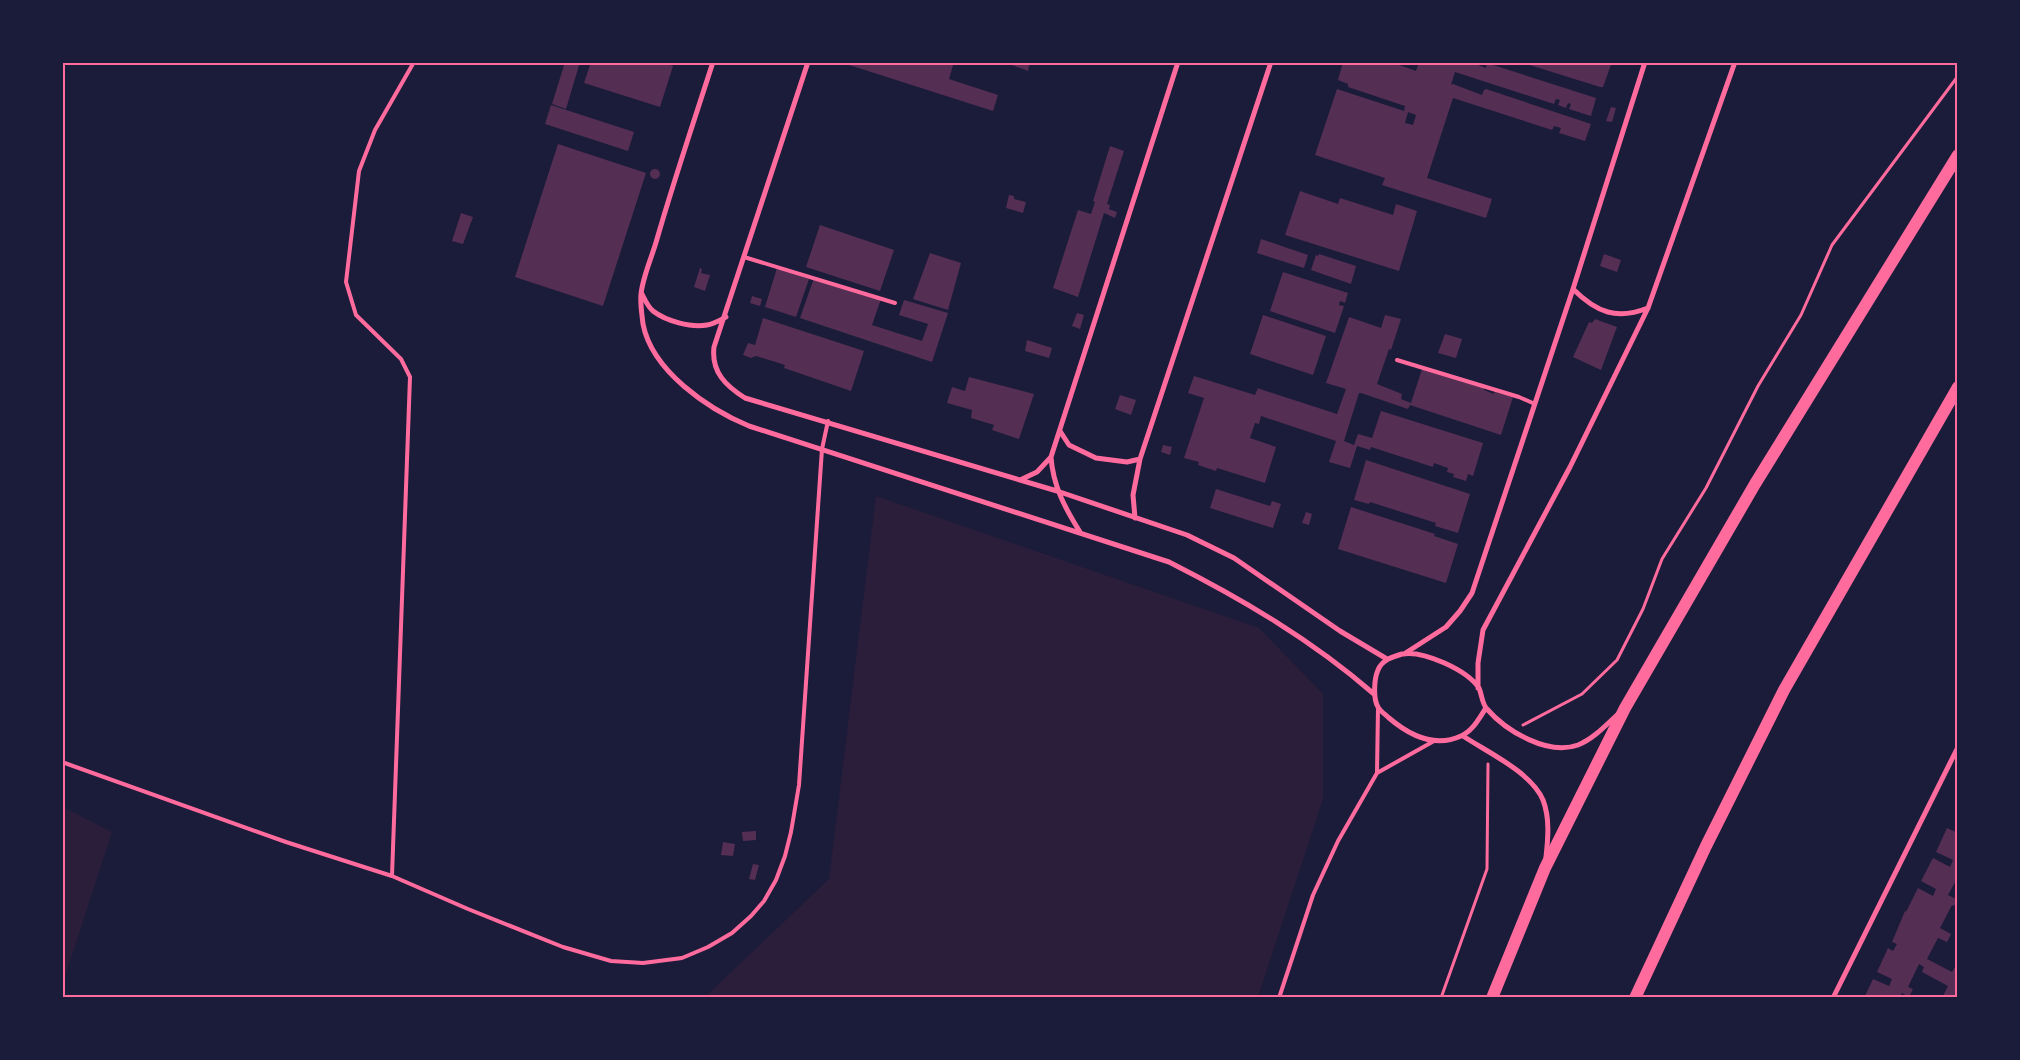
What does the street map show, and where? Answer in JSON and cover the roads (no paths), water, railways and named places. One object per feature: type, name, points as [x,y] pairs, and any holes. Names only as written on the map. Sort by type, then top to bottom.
[{"type":"highway","points":[[1492,998],[1546,868],[1625,708],[1756,484],[1958,155]]},
{"type":"highway","points":[[1635,998],[1706,846],[1784,690],[1958,387]]},
{"type":"street","points":[[713,62],[641,294],[643,323],[646,334],[656,354],[668,370],[699,399],[719,412],[749,426],[1169,562],[1229,592],[1283,626],[1349,672],[1374,694]]},
{"type":"street","points":[[808,62],[726,317],[714,347],[713,355],[718,374],[726,385],[745,398],[828,421],[1058,491],[1187,535],[1234,558],[1333,626],[1387,658]]},
{"type":"street","points":[[1080,532],[1058,491],[1052,474],[1051,457],[1178,62]]},
{"type":"street","points":[[1135,518],[1133,495],[1140,459],[1271,62]]},
{"type":"street","points":[[1404,654],[1446,627],[1472,593],[1573,289],[1645,62]]},
{"type":"street","points":[[1625,708],[1593,736],[1577,745],[1565,747],[1547,746],[1512,731],[1486,708],[1478,688],[1478,663],[1483,630],[1570,467],[1648,308],[1735,62]]},
{"type":"street","points":[[1573,289],[1585,301],[1598,309],[1611,313],[1633,314],[1648,308]]},
{"type":"street","points":[[641,294],[652,309],[678,322],[695,326],[705,325],[726,317]]},
{"type":"street","points":[[1060,430],[1069,445],[1096,458],[1127,462],[1140,459]]},
{"type":"street","points":[[1020,480],[1036,472],[1051,457]]},
{"type":"street","points":[[1478,688],[1462,673],[1444,662],[1425,656],[1404,654],[1387,658],[1378,670],[1374,694],[1378,708],[1398,726],[1415,736],[1434,741],[1463,736],[1475,726],[1486,708]]},
{"type":"street","points":[[1463,736],[1521,773],[1535,786],[1543,800],[1547,816],[1546,868]]},
{"type":"street","points":[[1833,998],[1958,747]]},
{"type":"lane","points":[[392,876],[410,377],[402,359],[356,315],[346,282],[359,171],[375,130],[414,62]]},
{"type":"lane","points":[[744,257],[895,303]]},
{"type":"lane","points":[[1397,360],[1519,397],[1535,404]]},
{"type":"lane","points":[[62,762],[286,842],[392,876],[563,947],[612,961],[643,963],[682,958],[732,933],[751,916],[764,901],[776,880],[785,856],[799,784],[822,449],[828,421]]},
{"type":"lane","points":[[1279,998],[1313,894],[1338,841],[1377,773],[1378,708]]},
{"type":"lane","points":[[1377,773],[1434,741]]}]
